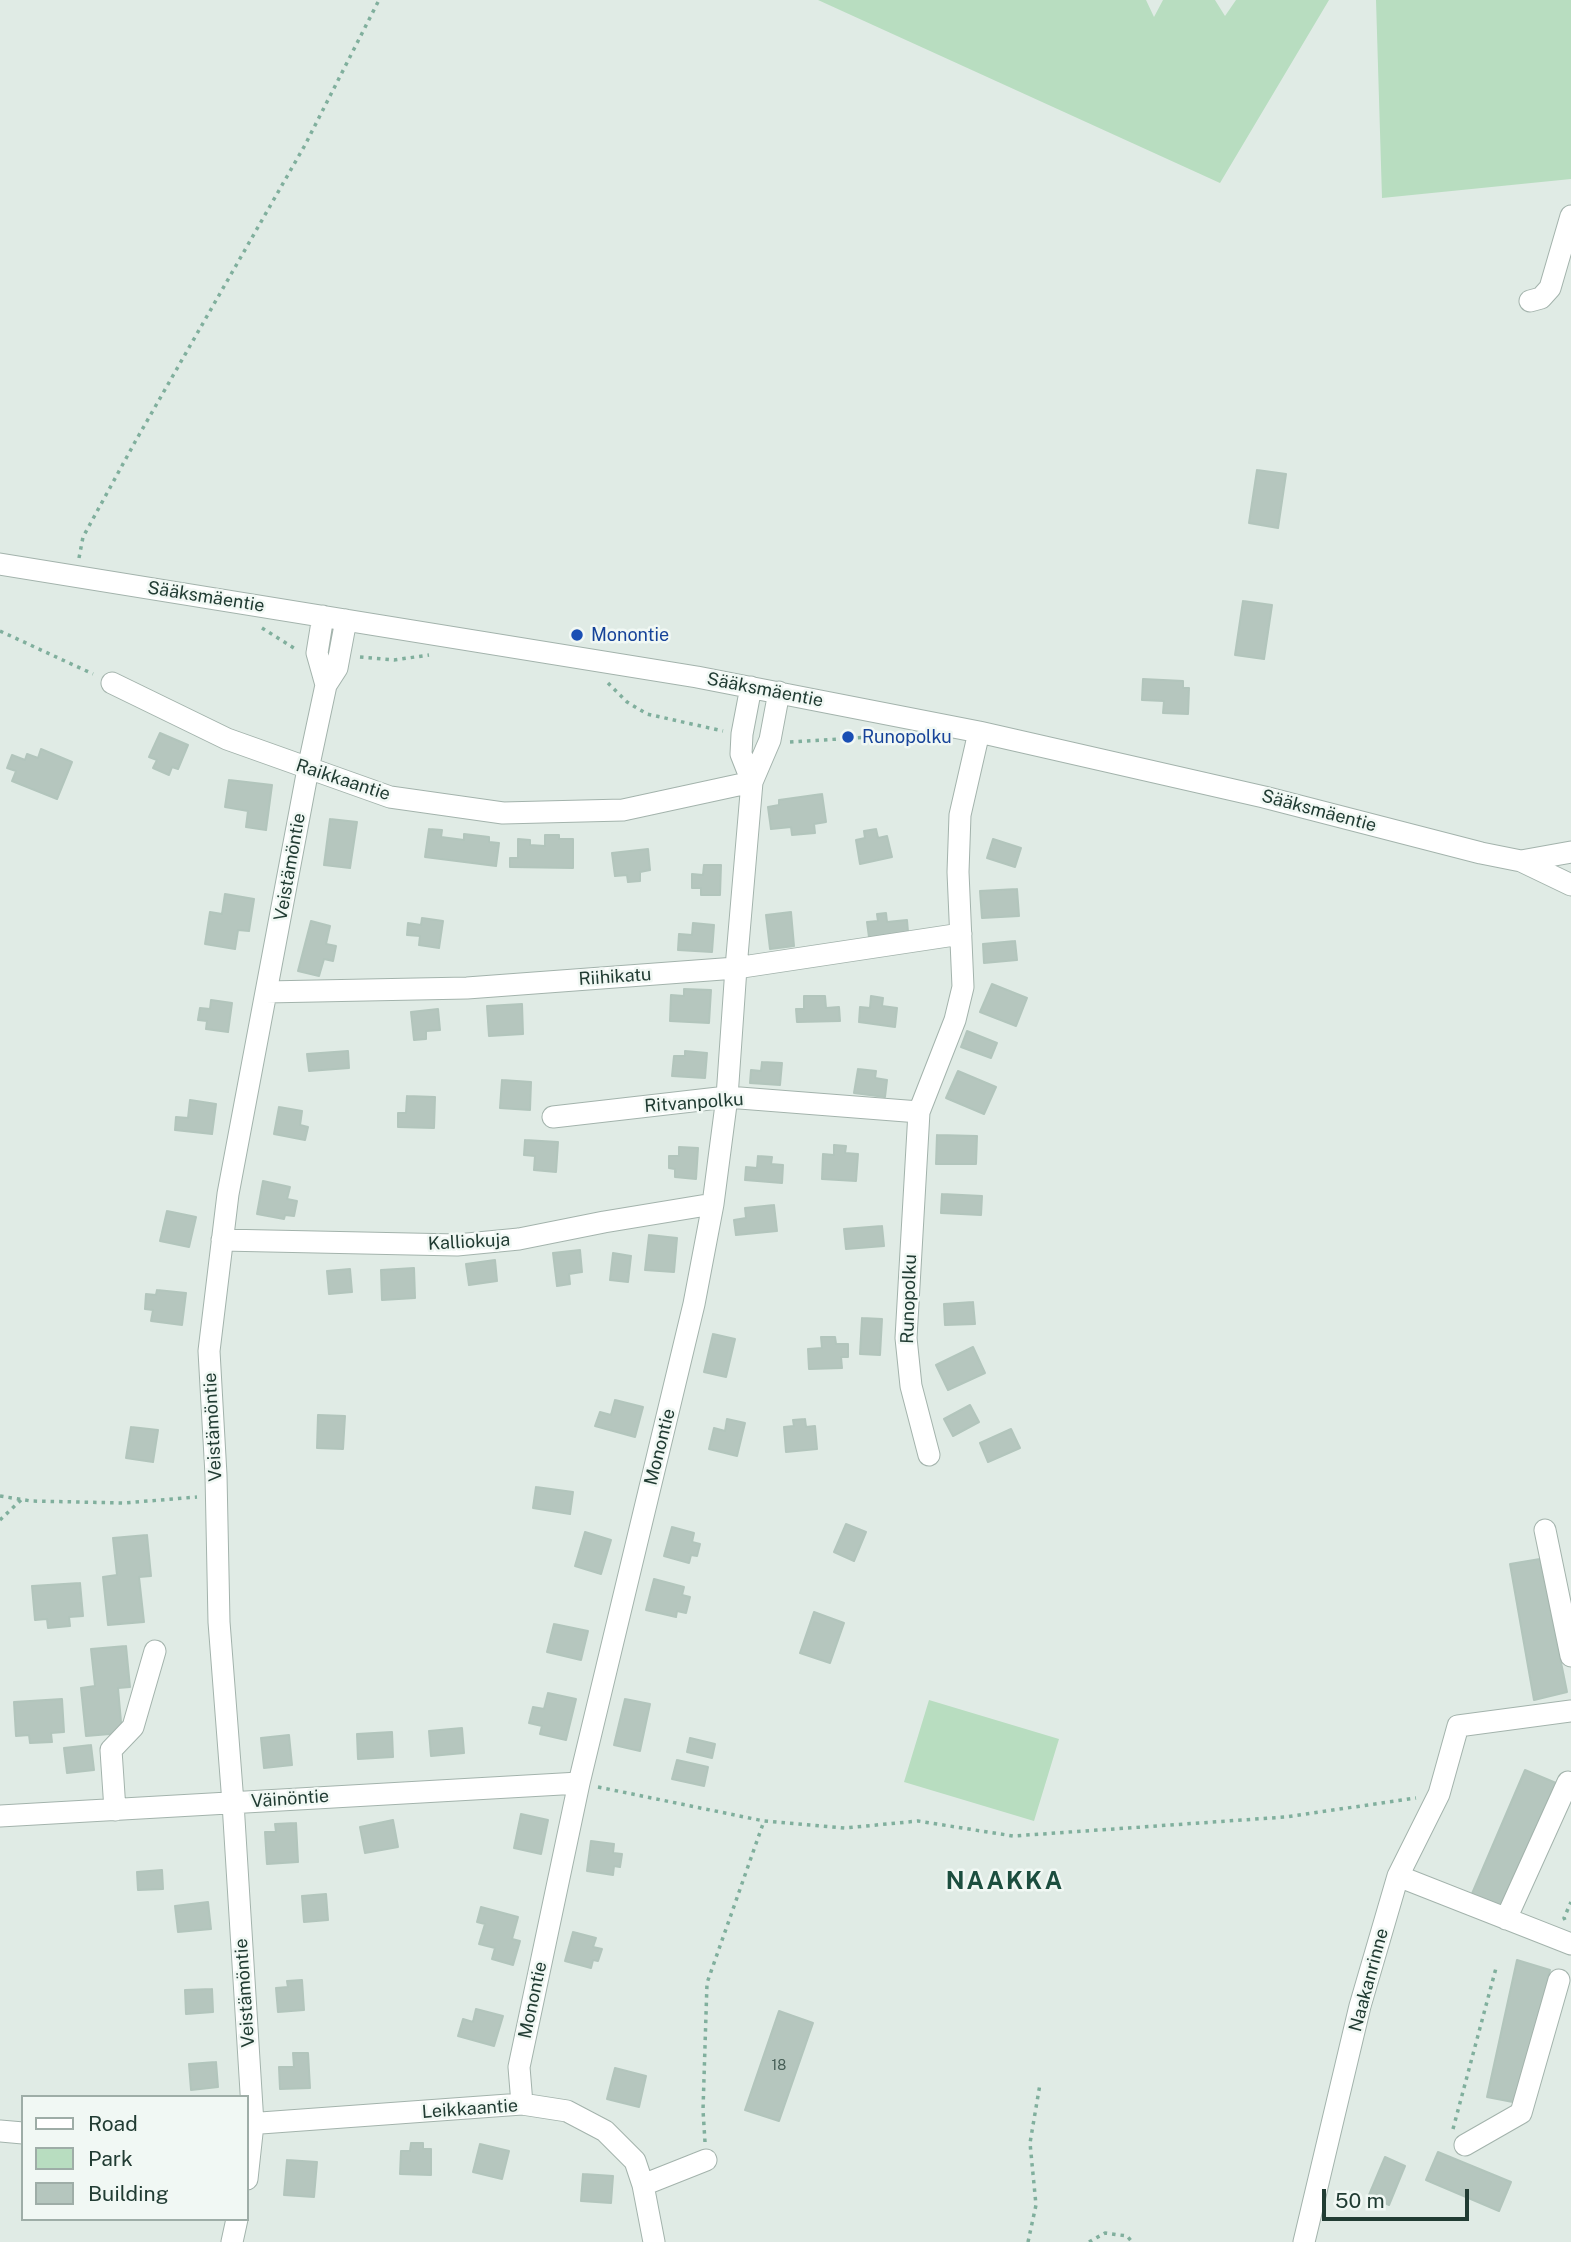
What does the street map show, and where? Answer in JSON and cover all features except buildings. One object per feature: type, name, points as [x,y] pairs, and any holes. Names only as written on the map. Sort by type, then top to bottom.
[{"type":"street","points":[[1530,301],[1541,298],[1550,288],[1571,216]]},
{"type":"street","name":"Sääksmäentie","points":[[0,564],[751,687],[979,732],[1251,794],[1521,861],[1571,885]]},
{"type":"street","name":"Veistämöntie","points":[[323,616],[317,653],[326,685]]},
{"type":"street","name":"Veistämöntie","points":[[248,2161],[250,2124],[233,1803],[219,1622],[209,1351],[228,1194],[308,769],[326,685],[337,668],[346,620]]},
{"type":"street","name":"Raikkaantie","points":[[112,683],[227,739],[390,797],[503,813],[623,810],[752,782]]},
{"type":"street","name":"Monontie","points":[[751,687],[741,754],[752,782]]},
{"type":"street","name":"Monontie","points":[[522,2104],[519,2067],[579,1783],[694,1304],[713,1204],[727,1097],[752,782],[770,740],[779,692]]},
{"type":"street","name":"Runopolku","points":[[929,1455],[911,1386],[906,1338],[919,1112],[955,1020],[963,988],[958,872],[960,815],[979,732]]},
{"type":"street","name":"Sääksmäentie","points":[[1521,861],[1571,852]]},
{"type":"street","name":"Riihikatu","points":[[266,992],[467,988],[736,968],[961,934]]},
{"type":"street","name":"Ritvanpolku","points":[[553,1117],[727,1097],[919,1112]]},
{"type":"street","name":"Kalliokuja","points":[[222,1240],[457,1245],[519,1239],[713,1204]]},
{"type":"street","points":[[1545,1530],[1571,1656]]},
{"type":"street","points":[[115,1810],[111,1749],[133,1727],[155,1651]]},
{"type":"street","name":"Naakanrinne","points":[[1304,2242],[1360,2006],[1398,1876],[1439,1794],[1458,1726],[1571,1711]]},
{"type":"street","points":[[1506,1919],[1568,1782]]},
{"type":"street","name":"Väinöntie","points":[[0,1816],[579,1783]]},
{"type":"street","points":[[1398,1876],[1506,1919],[1569,1934]]},
{"type":"street","points":[[1458,2143],[1521,2113],[1559,1980]]},
{"type":"street","name":"Leikkaantie","points":[[250,2124],[522,2104],[567,2111],[605,2131],[635,2161],[643,2185],[654,2242]]},
{"type":"street","points":[[0,2131],[21,2133]]},
{"type":"street","points":[[643,2185],[706,2160]]},
{"type":"street","points":[[232,2242],[237,2221]]},
{"type":"path","points":[[76,577],[83,537],[305,145],[379,0]]},
{"type":"path","points":[[0,631],[112,683]]},
{"type":"path","points":[[0,1496],[124,1503],[216,1496]]},
{"type":"path","points":[[0,1520],[22,1499]]},
{"type":"path","points":[[579,1783],[764,1821],[845,1828],[918,1821],[1013,1836],[1285,1817],[1439,1794]]},
{"type":"path","points":[[706,2160],[703,2110],[707,1983],[764,1821]]},
{"type":"path","points":[[1569,1934],[1564,1918],[1571,1902]]},
{"type":"path","points":[[1458,2143],[1496,1968]]},
{"type":"path","points":[[1028,2242],[1036,2205],[1030,2143],[1040,2084]]},
{"type":"path","points":[[1089,2242],[1105,2234],[1127,2236],[1132,2242]]},
{"type":"green space","points":[[818,0],[1146,0],[1154,17],[1163,0],[1215,0],[1225,16],[1236,0],[1329,0],[1220,183]]},
{"type":"green space","points":[[1376,0],[1571,0],[1571,179],[1382,198]]},
{"type":"green space","points":[[929,1700],[1059,1739],[1034,1821],[904,1782]]},
{"type":"place","name":"Monontie","points":[[577,635]]},
{"type":"place","name":"Runopolku","points":[[848,737]]},
{"type":"district","name":"NAAKKA","points":[[1005,1882]]}]
